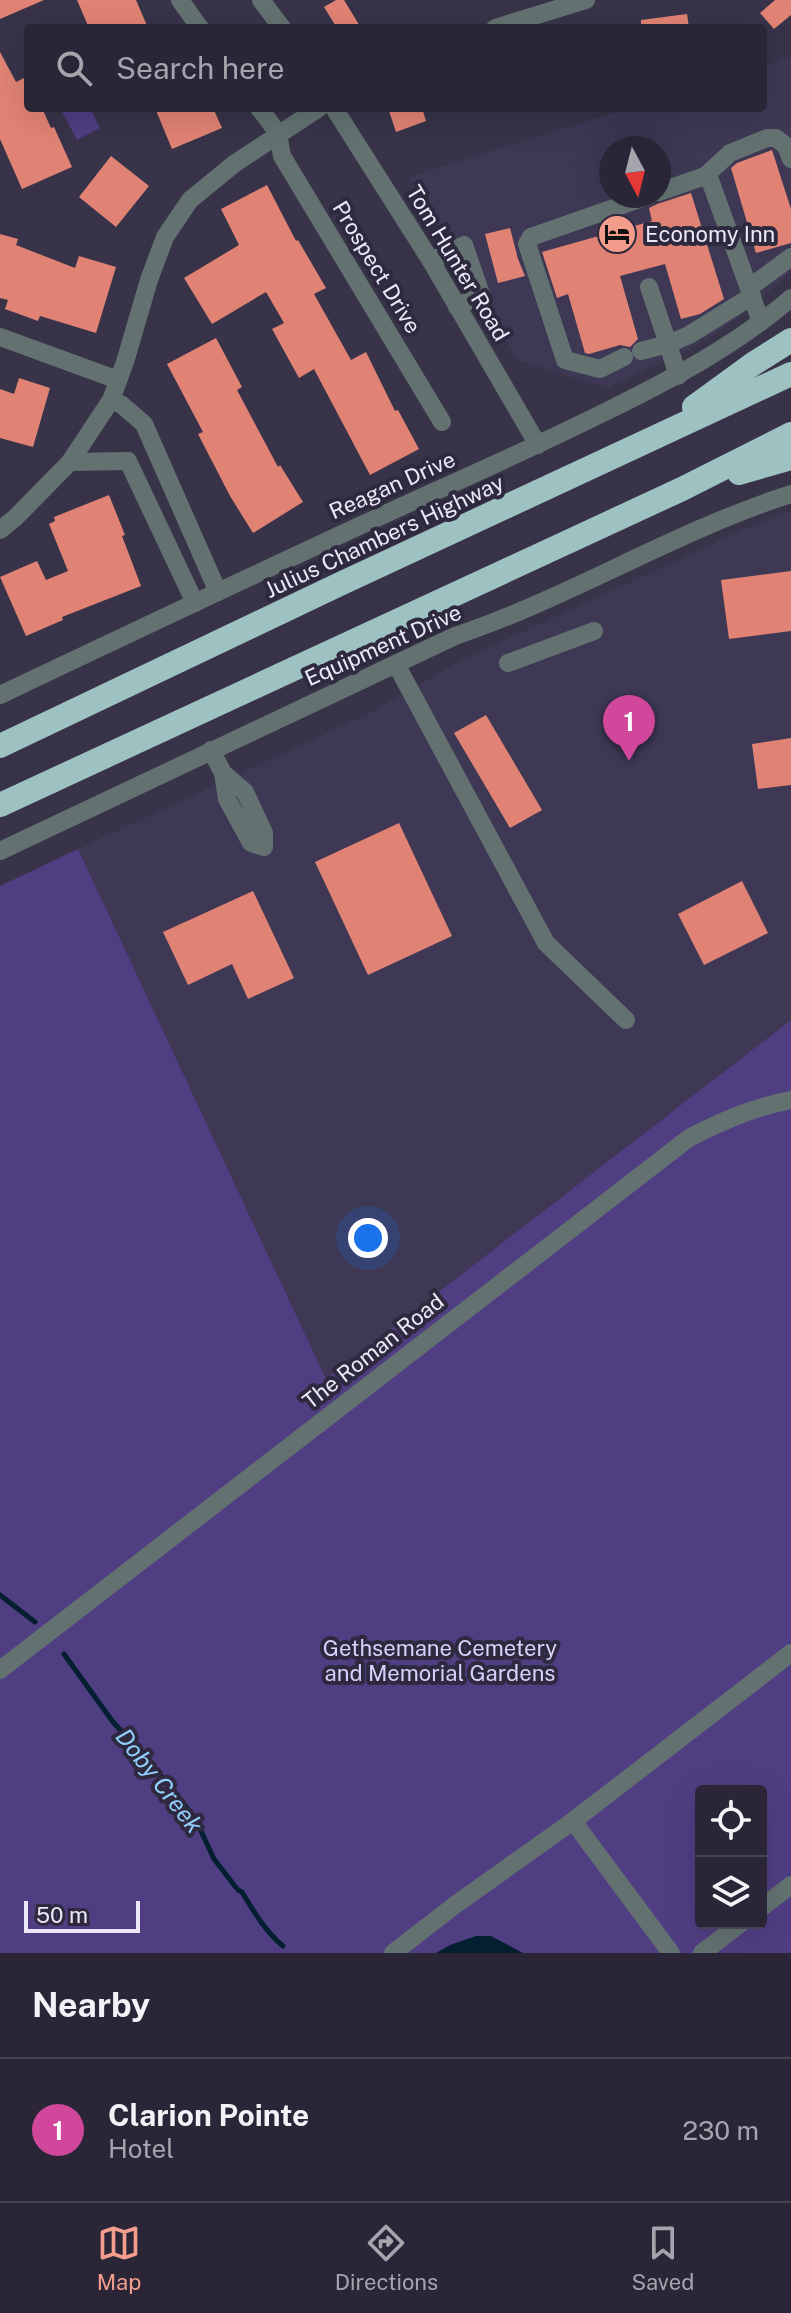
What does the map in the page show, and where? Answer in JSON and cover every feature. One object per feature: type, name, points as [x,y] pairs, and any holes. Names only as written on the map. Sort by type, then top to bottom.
[{"type":"highway","points":[[648,441],[791,340]]},
{"type":"highway","name":"Julius Chambers Highway","points":[[0,746],[791,374]]},
{"type":"highway","points":[[0,805],[682,489],[791,434]]},
{"type":"highway","points":[[682,489],[791,458]]},
{"type":"street","points":[[180,0],[197,24]]},
{"type":"street","points":[[261,0],[279,24]]},
{"type":"street","points":[[508,24],[586,0]]},
{"type":"street","name":"Prospect Drive","points":[[262,112],[278,133],[282,156],[442,422]]},
{"type":"street","points":[[0,530],[70,462],[111,400],[165,237],[190,200],[234,164],[312,112]]},
{"type":"street","name":"Tom Hunter Road","points":[[337,112],[431,261],[538,445]]},
{"type":"street","points":[[671,188],[705,176],[730,153],[767,138],[776,138],[786,146],[791,159]]},
{"type":"street","points":[[705,176],[710,180],[761,322]]},
{"type":"street","points":[[614,208],[531,237],[527,244],[565,360],[600,369],[689,335],[750,292],[791,257]]},
{"type":"street","points":[[431,261],[464,245],[481,294],[457,307]]},
{"type":"street","points":[[649,287],[678,376]]},
{"type":"street","name":"Reagan Drive","points":[[0,695],[538,445],[678,376],[718,352],[791,298]]},
{"type":"street","points":[[0,337],[118,380]]},
{"type":"street","points":[[111,400],[122,405],[144,424],[218,592]]},
{"type":"street","points":[[70,462],[128,461],[151,445]]},
{"type":"street","points":[[128,461],[195,603]]},
{"type":"street","name":"Equipment Drive","points":[[0,851],[455,636],[520,612],[707,525],[791,494]]},
{"type":"street","points":[[176,562],[200,551]]},
{"type":"street","points":[[508,663],[594,631]]},
{"type":"street","points":[[396,664],[546,943],[626,1020]]},
{"type":"street","points":[[211,750],[223,773]]},
{"type":"street","name":"The Roman Road","points":[[0,1670],[689,1138],[755,1108],[791,1100]]},
{"type":"street","points":[[393,1953],[573,1821],[791,1653]]},
{"type":"street","points":[[573,1821],[671,1953]]},
{"type":"street","points":[[767,1903],[791,1885]]},
{"type":"street","points":[[702,1953],[733,1929]]},
{"type":"shaded area","name":"Economy Inn","points":[[791,57],[791,272],[734,321],[688,350],[607,388],[518,360],[409,177],[616,112],[767,112],[767,65]]},
{"type":"shaded area","points":[[791,511],[791,1020],[326,1379],[78,849],[368,714],[462,660],[745,529]]},
{"type":"green space","points":[[62,112],[92,112],[100,128],[77,140]]},
{"type":"green space","name":"Gethsemane Cemetery and Memorial Gardens","points":[[78,849],[326,1379],[791,1020],[791,1953],[0,1953],[0,886]]},
{"type":"water","points":[[476,1936],[491,1936],[523,1953],[436,1953]]},
{"type":"building","points":[[0,0],[44,0],[0,19]]},
{"type":"building","points":[[77,0],[136,0],[146,24],[87,24]]},
{"type":"building","points":[[336,0],[344,0],[359,24],[335,24],[324,7]]},
{"type":"building","points":[[775,0],[791,0],[791,15],[774,29],[760,13]]},
{"type":"building","points":[[687,14],[688,24],[641,24],[641,20]]},
{"type":"building","points":[[0,52],[16,82],[24,78],[24,112],[44,112],[72,167],[22,189],[0,139]]},
{"type":"building","points":[[157,112],[215,112],[222,128],[172,149]]},
{"type":"building","points":[[389,112],[423,112],[426,121],[396,132]]},
{"type":"building","points":[[772,150],[791,209],[791,243],[756,253],[731,168]]},
{"type":"building","points":[[111,156],[149,186],[116,227],[79,197]]},
{"type":"building","points":[[267,185],[296,241],[326,288],[314,294],[351,360],[366,352],[395,411],[398,410],[419,449],[370,475],[314,369],[299,378],[272,329],[284,323],[266,292],[212,324],[184,278],[239,245],[221,209]]},
{"type":"building","points":[[691,193],[724,299],[700,314],[681,319],[665,264],[620,276],[638,339],[630,347],[620,345],[585,353],[568,294],[557,298],[542,252],[652,221],[649,208],[671,208],[671,199]]},
{"type":"building","points":[[510,228],[525,276],[498,283],[485,234]]},
{"type":"building","points":[[0,234],[18,239],[16,245],[75,268],[79,256],[116,267],[96,333],[40,316],[38,321],[5,309],[8,300],[0,298]]},
{"type":"building","points":[[216,338],[242,387],[237,390],[278,467],[280,465],[303,502],[253,533],[198,434],[203,432],[167,364]]},
{"type":"building","points":[[19,378],[50,388],[33,447],[0,438],[0,389],[14,394]]},
{"type":"building","points":[[109,495],[141,586],[62,617],[63,620],[26,636],[0,577],[37,561],[46,580],[68,571],[49,524],[55,521],[54,517]]},
{"type":"building","points":[[791,571],[791,631],[729,639],[721,580]]},
{"type":"building","points":[[486,715],[542,810],[510,828],[454,733]]},
{"type":"building","points":[[791,738],[791,785],[758,789],[752,744]]},
{"type":"building","points":[[399,823],[452,936],[368,975],[315,862]]},
{"type":"building","points":[[742,881],[768,933],[704,965],[678,914]]},
{"type":"building","points":[[253,891],[294,978],[248,999],[232,964],[188,985],[163,932]]},
{"type":"waterway","name":"Doby Creek","points":[[0,1595],[35,1622]]},
{"type":"waterway","name":"Doby Creek","points":[[64,1654],[125,1738],[195,1818],[214,1859],[242,1892],[265,1928],[283,1946]]},
{"type":"place","name":"Economy Inn","points":[[617,234]]},
{"type":"place","name":"Clarion Pointe","points":[[629,761]]}]
